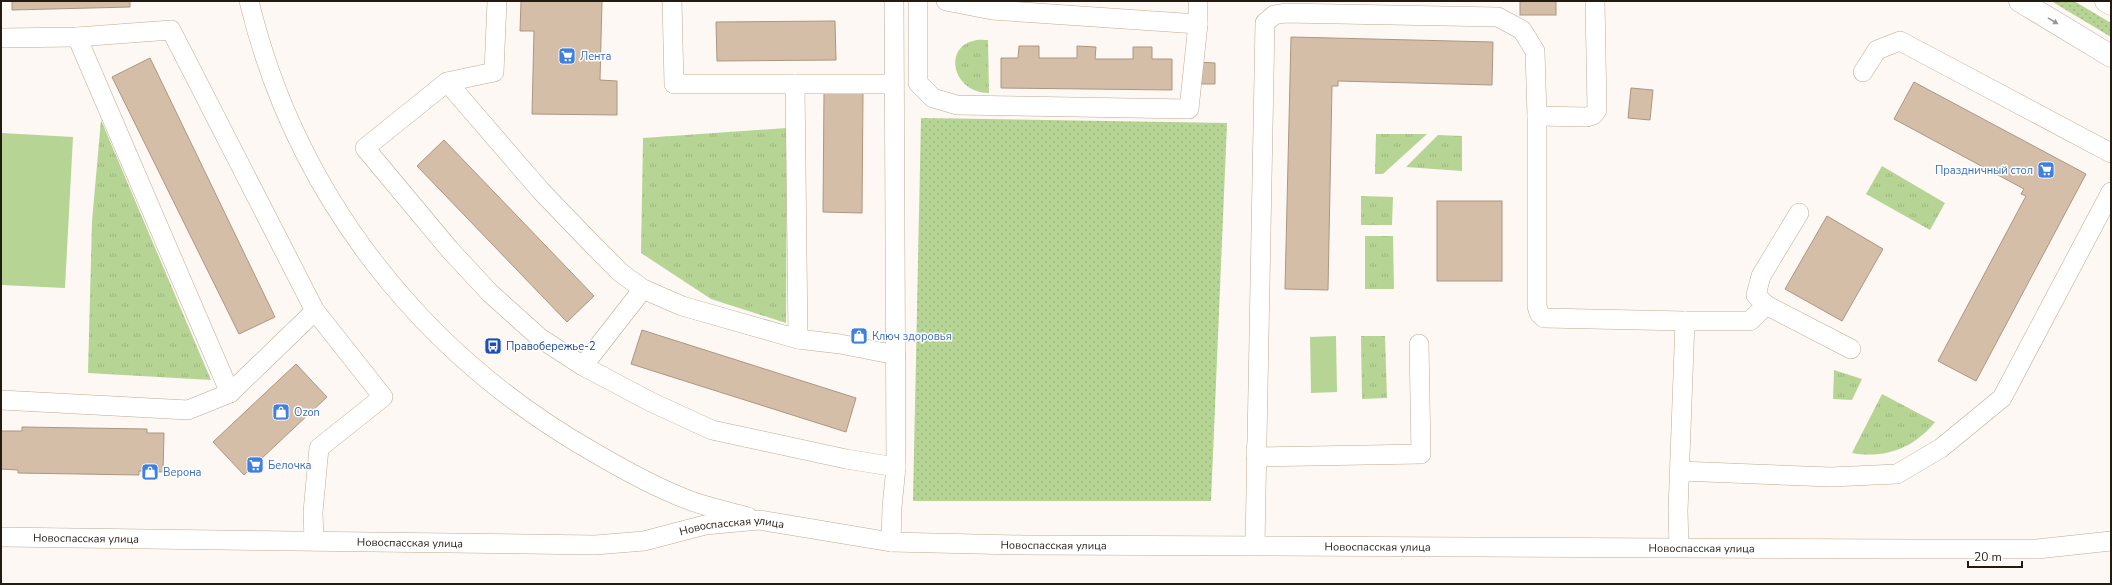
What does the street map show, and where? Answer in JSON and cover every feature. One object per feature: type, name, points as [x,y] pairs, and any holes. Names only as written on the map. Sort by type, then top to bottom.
[{"type":"main road","points":[[2020,1],[2111,56]]},
{"type":"main road","points":[[2106,1],[2111,4]]},
{"type":"street","points":[[249,1],[271,75],[294,130],[325,190],[359,244],[395,291],[442,340],[494,386],[556,431],[626,471],[686,500],[759,520]]},
{"type":"street","points":[[497,1],[494,72],[447,82],[365,148],[450,250],[490,294],[540,338],[583,366],[651,402],[712,430],[846,459],[896,468]]},
{"type":"street","points":[[672,1],[674,84],[894,84]]},
{"type":"street","points":[[892,542],[892,507],[896,468],[894,1]]},
{"type":"street","points":[[918,1],[918,84],[933,98],[957,106],[1189,109],[1198,24],[1198,1]]},
{"type":"street","points":[[946,1],[992,10],[1198,24]]},
{"type":"street","points":[[1537,116],[1587,117],[1594,115],[1597,110],[1595,1]]},
{"type":"street","points":[[1255,545],[1265,23],[1274,15],[1285,13],[1498,17],[1522,30],[1535,51],[1537,116],[1537,306],[1539,313],[1544,318],[1685,322],[1750,321],[1766,305]]},
{"type":"street","points":[[1,38],[77,36],[171,30],[314,311],[383,396],[319,448],[313,512],[314,540]]},
{"type":"street","points":[[77,36],[230,392]]},
{"type":"street","points":[[1863,72],[1877,50],[1900,41],[2111,153]]},
{"type":"street","points":[[447,82],[551,201],[621,273],[643,289],[682,306],[798,338],[840,344],[896,355]]},
{"type":"street","points":[[795,84],[798,338]]},
{"type":"street","points":[[1680,471],[1831,477],[1897,474],[1941,448],[2002,398],[2111,192]]},
{"type":"street","points":[[1799,213],[1761,276],[1756,295],[1766,305],[1851,349]]},
{"type":"street","points":[[583,366],[643,289]]},
{"type":"street","points":[[1,400],[188,410],[230,392],[314,311]]},
{"type":"street","points":[[1679,547],[1685,322]]},
{"type":"street","points":[[1256,448],[1256,457],[1421,454],[1419,344]]},
{"type":"street","name":"Новоспасская улица","points":[[1,537],[314,540],[595,545],[644,541],[704,525],[759,520],[892,542],[1077,546],[1255,545],[1679,547],[1704,549],[2037,549],[2111,541]]},
{"type":"green space","points":[[2051,1],[2074,1],[2111,23],[2111,37]]},
{"type":"green space","points":[[975,40],[988,40],[989,93],[977,91],[967,86],[960,78],[956,70],[955,61],[958,52],[964,45]]},
{"type":"green space","points":[[921,118],[1227,123],[1211,501],[913,501]]},
{"type":"green space","points":[[101,120],[211,380],[88,373],[92,221]]},
{"type":"green space","points":[[787,128],[786,323],[711,299],[641,253],[643,138]]},
{"type":"green space","points":[[2,133],[73,137],[65,288],[1,285]]},
{"type":"green space","points":[[1376,134],[1427,134],[1383,174],[1375,174]]},
{"type":"green space","points":[[1438,135],[1462,136],[1462,171],[1406,167]]},
{"type":"green space","points":[[1882,166],[1945,203],[1930,230],[1866,194]]},
{"type":"green space","points":[[1361,196],[1393,197],[1392,225],[1361,225]]},
{"type":"green space","points":[[1365,236],[1393,236],[1394,289],[1365,289]]},
{"type":"green space","points":[[1336,336],[1337,392],[1311,393],[1310,337]]},
{"type":"green space","points":[[1361,336],[1385,336],[1387,398],[1362,399]]},
{"type":"green space","points":[[1834,370],[1862,379],[1852,400],[1833,399]]},
{"type":"green space","points":[[1882,394],[1935,422],[1918,439],[1898,450],[1876,454],[1852,453]]},
{"type":"building","points":[[12,1],[130,1],[130,7],[12,10]]},
{"type":"building","name":"Лента","points":[[521,1],[602,1],[600,80],[617,81],[617,115],[532,114],[534,31],[520,31]]},
{"type":"building","points":[[1520,1],[1556,1],[1556,15],[1520,15]]},
{"type":"building","points":[[835,21],[836,60],[717,61],[716,22]]},
{"type":"building","points":[[1291,37],[1493,42],[1492,85],[1338,81],[1338,86],[1332,86],[1328,290],[1285,289]]},
{"type":"building","points":[[1019,46],[1039,46],[1039,58],[1077,58],[1077,46],[1096,47],[1095,59],[1133,59],[1133,47],[1152,47],[1152,59],[1172,59],[1172,90],[1001,88],[1001,58],[1018,58]]},
{"type":"building","points":[[150,58],[275,317],[239,334],[112,77]]},
{"type":"building","points":[[1197,62],[1215,63],[1215,84],[1197,84]]},
{"type":"building","points":[[1914,82],[2086,174],[1976,381],[1938,361],[2026,196],[2021,194],[2024,189],[1894,119]]},
{"type":"building","points":[[1631,88],[1653,90],[1650,120],[1628,118]]},
{"type":"building","points":[[824,93],[863,93],[862,213],[823,212]]},
{"type":"building","points":[[444,140],[594,296],[567,322],[417,166]]},
{"type":"building","points":[[1437,201],[1502,201],[1502,281],[1437,281]]},
{"type":"building","points":[[1827,216],[1883,249],[1842,321],[1785,289]]},
{"type":"building","points":[[642,330],[856,398],[846,432],[631,364]]},
{"type":"building","name":"Ключ здоровья","points":[[857,331],[861,331],[863,335],[861,339],[857,339],[855,337],[855,333]]},
{"type":"building","points":[[296,364],[327,397],[244,475],[213,442]]},
{"type":"building","points":[[22,427],[147,429],[147,433],[164,433],[163,472],[139,471],[139,475],[18,473],[18,470],[1,469],[1,431],[22,431]]},
{"type":"place","name":"Лента","points":[[567,56]]},
{"type":"place","name":"Праздничный стол","points":[[2046,170]]},
{"type":"place","name":"Ключ здоровья","points":[[859,336]]},
{"type":"place","name":"Правобережье-2","points":[[493,346]]},
{"type":"place","name":"Ozon","points":[[281,412]]},
{"type":"place","name":"Белочка","points":[[255,465]]},
{"type":"place","name":"Верона","points":[[150,472]]}]
